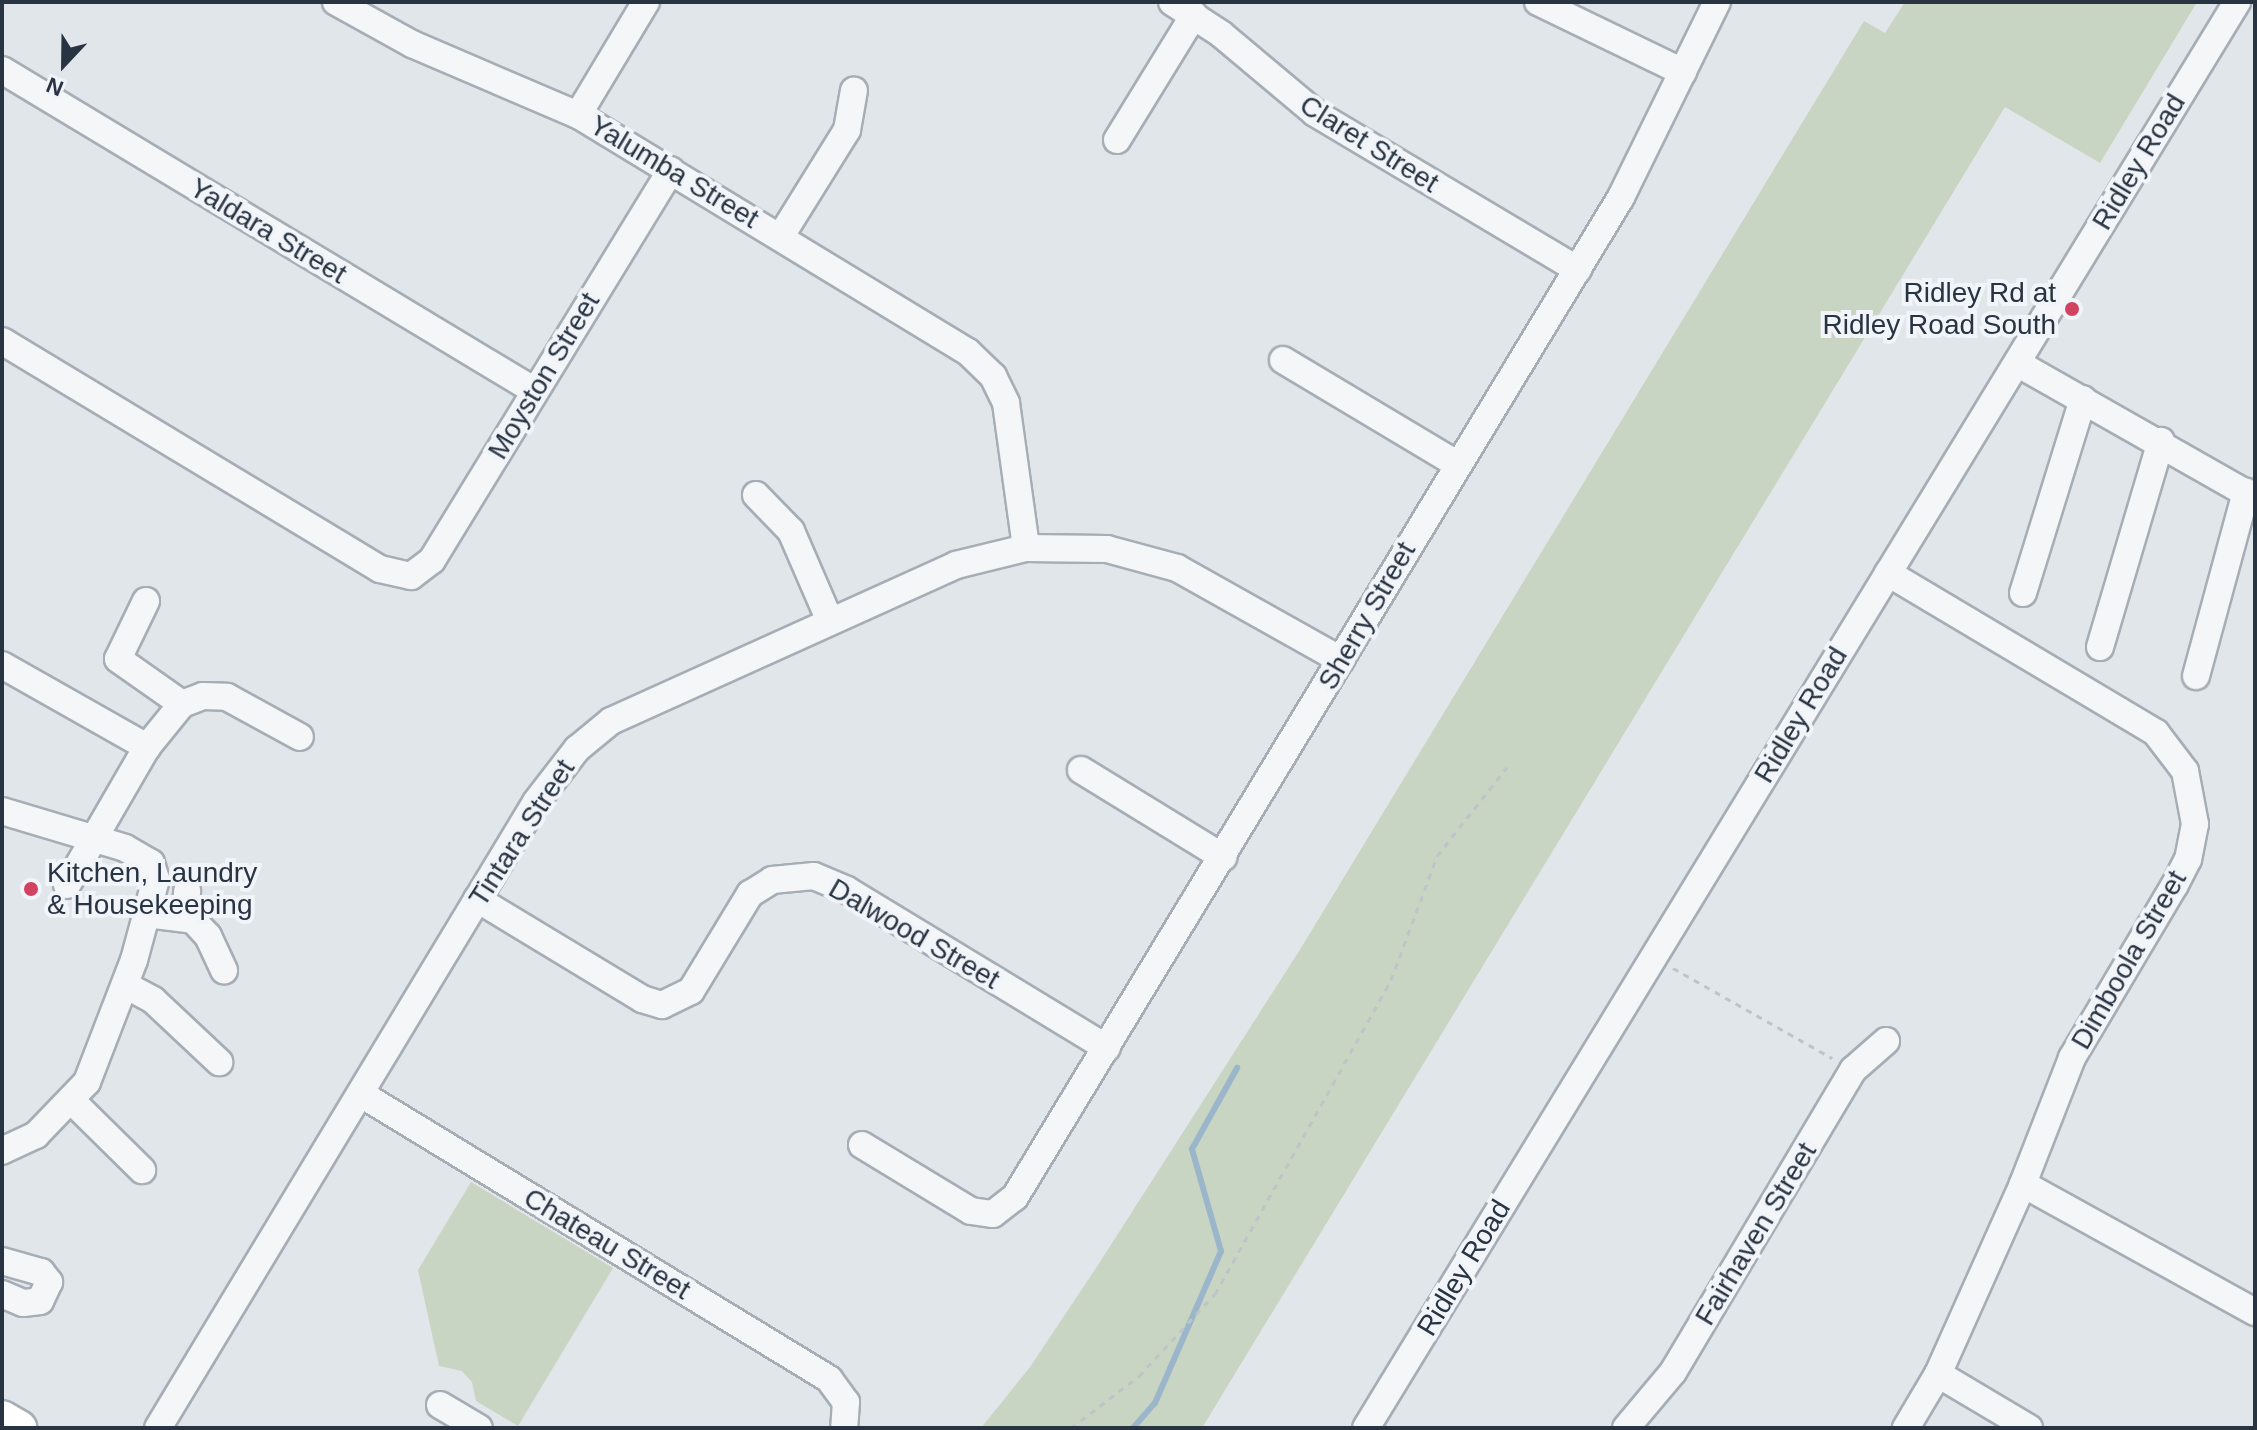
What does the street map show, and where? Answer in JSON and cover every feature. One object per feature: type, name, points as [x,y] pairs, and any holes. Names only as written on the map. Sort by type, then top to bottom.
[{"type":"main road","points":[[2,1418],[19,1428]]},
{"type":"street","name":"Yalumba Street","points":[[336,2],[412,44],[578,115],[947,337],[999,372],[1009,419],[1026,548]]},
{"type":"street","points":[[578,115],[646,2]]},
{"type":"street","points":[[1538,2],[1683,72]]},
{"type":"street","name":"Sherry Street","points":[[862,1145],[959,1205],[996,1222],[1015,1197],[1223,857],[1457,464],[1578,270],[1646,153],[1717,2]]},
{"type":"street","name":"Ridley Road","points":[[1366,1428],[2237,2]]},
{"type":"street","points":[[1117,140],[1183,9]]},
{"type":"street","name":"Claret Street","points":[[1183,9],[1315,113],[1578,270]]},
{"type":"street","name":"Yaldara Street","points":[[2,70],[535,391]]},
{"type":"street","points":[[781,236],[847,130],[854,91]]},
{"type":"street","name":"Moyston Street","points":[[2,341],[380,569],[413,585],[432,560],[671,170]]},
{"type":"street","points":[[1283,360],[1457,464]]},
{"type":"street","points":[[2017,363],[2161,441],[2251,495],[2196,676]]},
{"type":"street","points":[[2023,593],[2083,399]]},
{"type":"street","points":[[2100,647],[2161,441]]},
{"type":"street","points":[[756,495],[791,531],[829,619]]},
{"type":"street","name":"Tintara Street","points":[[158,1428],[554,774],[611,721],[829,619],[971,560],[1026,548],[1107,549],[1177,568],[1341,660]]},
{"type":"street","name":"Dimboola Street","points":[[1888,573],[2156,733],[2185,771],[2193,790],[2195,824],[2188,859],[2072,1058],[2023,1184],[1938,1374],[1906,1428]]},
{"type":"street","points":[[146,601],[118,659],[182,704]]},
{"type":"street","points":[[2,665],[147,747]]},
{"type":"street","points":[[67,885],[147,747],[182,704],[203,696],[227,697],[300,737]]},
{"type":"street","points":[[1081,770],[1223,857]]},
{"type":"street","points":[[2,811],[95,837],[151,863],[156,879],[125,985],[94,1067],[71,1100],[36,1135],[2,1151]]},
{"type":"street","name":"Dalwood Street","points":[[477,899],[642,999],[674,1013],[691,991],[750,894],[772,880],[800,874],[847,890],[1107,1048]]},
{"type":"street","points":[[147,914],[186,903],[208,936],[224,971]]},
{"type":"street","points":[[125,985],[161,1006],[219,1062]]},
{"type":"street","name":"Fairhaven Street","points":[[1626,1428],[1673,1372],[1853,1070],[1886,1041]]},
{"type":"street","name":"Chateau Street","points":[[361,1094],[829,1379],[856,1399],[844,1428]]},
{"type":"street","points":[[71,1100],[142,1170]]},
{"type":"street","points":[[2023,1184],[2255,1312]]},
{"type":"street","points":[[2,1261],[41,1272],[49,1282],[40,1301],[23,1303],[2,1294]]},
{"type":"street","points":[[1938,1374],[2029,1428]]},
{"type":"street","points":[[440,1405],[479,1428]]},
{"type":"path","points":[[1071,1428],[1139,1376],[1197,1316],[1238,1256],[1391,980],[1437,856],[1507,767]]},
{"type":"path","points":[[1673,968],[1853,1070]]},
{"type":"green space","points":[[1905,2],[2197,2],[2100,163],[2005,107],[1202,1428],[981,1428],[1030,1367],[1098,1265],[1301,948],[1864,21],[1885,33]]},
{"type":"green space","points":[[471,1182],[613,1268],[518,1426],[476,1401],[472,1382],[462,1371],[439,1366],[418,1270]]},
{"type":"waterway","points":[[1133,1428],[1155,1403],[1221,1251],[1192,1149],[1237,1068]]},
{"type":"place","name":"Ridley Rd at Ridley Road South","points":[[2072,309]]},
{"type":"place","name":"Kitchen, Laundry & Housekeeping","points":[[31,889]]}]
